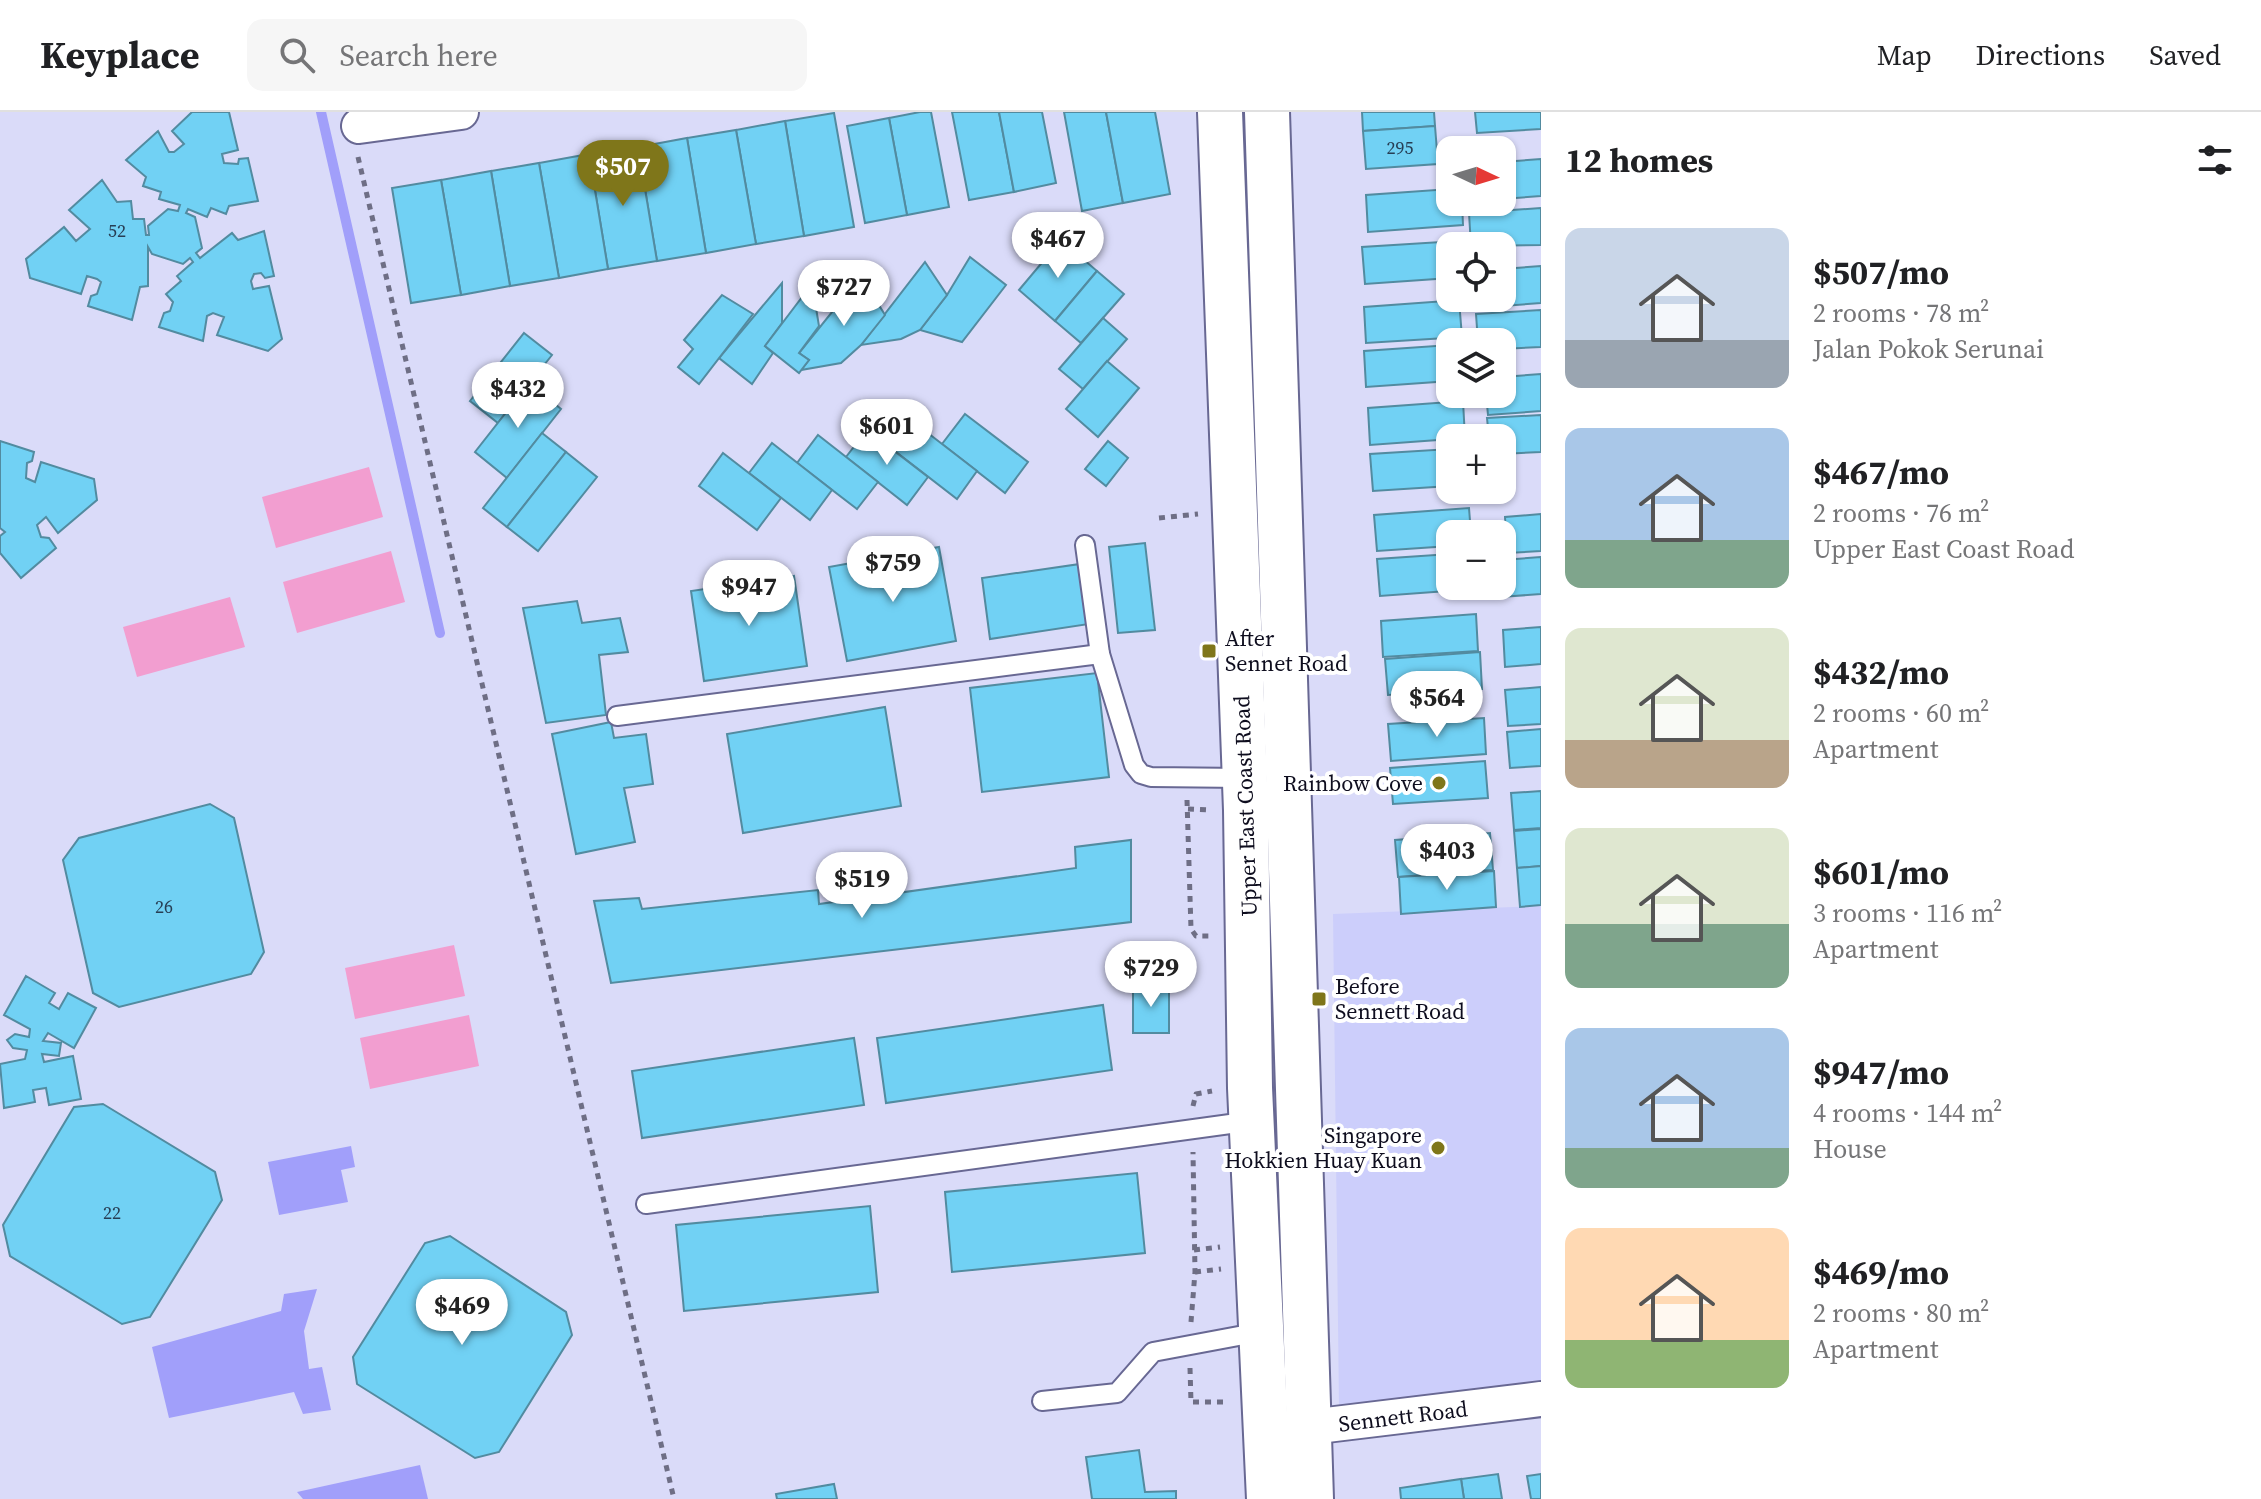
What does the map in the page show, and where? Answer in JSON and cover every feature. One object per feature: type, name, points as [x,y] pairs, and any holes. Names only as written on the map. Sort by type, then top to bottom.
[{"type":"main road","name":"Upper East Coast Road","points":[[1220,112],[1245,778],[1251,1104],[1269,1499]]},
{"type":"main road","name":"Upper East Coast Road","points":[[1267,112],[1311,1499]]},
{"type":"street","points":[[357,135],[461,112]]},
{"type":"street","name":"Sennett Road","points":[[1264,1417],[1308,1428],[1541,1399]]},
{"type":"lane","points":[[1085,545],[1100,654],[1134,765],[1141,774],[1151,777],[1245,778]]},
{"type":"lane","points":[[617,716],[1100,654]]},
{"type":"lane","points":[[646,1204],[1192,1128],[1251,1104]]},
{"type":"lane","points":[[1042,1401],[1117,1393],[1153,1352],[1260,1332]]},
{"type":"path","points":[[357,135],[674,1499]]},
{"type":"path","points":[[1186,777],[1192,934],[1248,936]]},
{"type":"path","points":[[1251,1104],[1196,1094],[1192,1128],[1195,1272],[1189,1346],[1193,1403],[1264,1417]]},
{"type":"shaded area","points":[[369,467],[383,517],[276,548],[262,497]]},
{"type":"shaded area","points":[[391,551],[405,602],[297,633],[283,582]]},
{"type":"shaded area","points":[[230,597],[245,647],[137,677],[123,627]]},
{"type":"shaded area","name":"Singapore Hokkien Huay Kuan","points":[[1541,906],[1541,1381],[1339,1405],[1333,914]]},
{"type":"shaded area","points":[[454,945],[465,996],[355,1019],[345,968]]},
{"type":"shaded area","points":[[469,1015],[479,1066],[370,1089],[360,1038]]},
{"type":"shaded area","points":[[351,1146],[355,1167],[341,1170],[348,1202],[279,1215],[268,1162]]},
{"type":"shaded area","points":[[317,1289],[304,1331],[309,1369],[322,1367],[331,1410],[303,1414],[294,1392],[169,1418],[152,1347],[281,1311],[284,1294]]},
{"type":"shaded area","points":[[420,1465],[428,1499],[303,1499],[297,1492]]},
{"type":"building","points":[[192,112],[229,112],[238,150],[222,154],[224,163],[238,164],[239,159],[248,158],[258,201],[229,206],[226,214],[211,208],[207,217],[188,209],[186,213],[195,217],[202,248],[196,253],[200,258],[232,233],[238,240],[264,231],[274,276],[265,278],[261,273],[254,274],[251,281],[253,289],[269,286],[282,339],[268,351],[217,335],[224,317],[213,313],[207,316],[203,341],[159,327],[164,313],[170,311],[173,302],[166,294],[181,281],[177,276],[193,262],[190,258],[183,264],[152,254],[148,247],[148,286],[140,287],[132,320],[88,306],[101,282],[97,279],[87,276],[81,294],[30,278],[26,259],[64,227],[76,241],[90,229],[69,210],[102,180],[117,202],[131,201],[133,219],[144,219],[146,235],[149,235],[148,226],[168,209],[178,211],[180,205],[159,199],[161,192],[143,186],[146,177],[126,160],[158,131],[169,152],[174,152],[184,144],[172,131]]},
{"type":"building","points":[[931,112],[949,207],[907,215],[889,118]]},
{"type":"building","points":[[952,112],[999,112],[1014,192],[969,200]]},
{"type":"building","points":[[999,112],[1042,112],[1056,183],[1014,192]]},
{"type":"building","points":[[1064,112],[1106,112],[1123,203],[1082,211]]},
{"type":"building","points":[[1106,112],[1155,112],[1170,194],[1123,203]]},
{"type":"building","points":[[1362,112],[1434,112],[1435,126],[1363,131]]},
{"type":"building","points":[[1475,112],[1541,112],[1541,129],[1477,133]]},
{"type":"building","points":[[834,113],[854,227],[804,236],[785,121]]},
{"type":"building","points":[[889,118],[907,215],[865,223],[847,126]]},
{"type":"building","points":[[785,121],[804,236],[756,244],[736,130]]},
{"type":"building","points":[[1435,126],[1436,164],[1366,169],[1363,131]]},
{"type":"building","points":[[736,130],[756,244],[706,253],[687,138]]},
{"type":"building","points":[[687,138],[706,253],[657,261],[638,147]]},
{"type":"building","points":[[638,147],[657,261],[608,269],[589,154]]},
{"type":"building","points":[[589,154],[608,269],[559,278],[539,163]]},
{"type":"building","points":[[1541,159],[1541,196],[1516,198],[1516,161]]},
{"type":"building","points":[[539,163],[559,278],[510,286],[491,171]]},
{"type":"building","points":[[491,171],[510,286],[461,295],[441,180]]},
{"type":"building","points":[[441,180],[461,295],[411,303],[392,188]]},
{"type":"building","points":[[1436,190],[1436,216],[1463,216],[1463,225],[1368,232],[1366,195]]},
{"type":"building","points":[[1541,208],[1541,245],[1516,245],[1516,232],[1470,232],[1469,216],[1516,216],[1516,210]]},
{"type":"building","points":[[1061,240],[1097,271],[1055,321],[1019,290]]},
{"type":"building","points":[[1436,242],[1436,279],[1365,284],[1362,247]]},
{"type":"building","points":[[970,257],[1006,285],[962,342],[920,330],[947,295]]},
{"type":"building","points":[[925,262],[947,295],[920,330],[901,339],[861,345]]},
{"type":"building","points":[[1541,266],[1541,303],[1516,305],[1516,268]]},
{"type":"building","points":[[1097,271],[1124,294],[1081,343],[1055,321]]},
{"type":"building","points":[[861,276],[885,315],[861,345],[841,363],[801,370],[809,360],[799,353]]},
{"type":"building","points":[[782,283],[782,323],[765,346],[773,353],[752,384],[719,358]]},
{"type":"building","points":[[812,284],[819,326],[799,353],[809,360],[799,373],[765,346]]},
{"type":"building","points":[[722,295],[753,314],[699,384],[678,367],[693,349],[684,340]]},
{"type":"building","points":[[1436,302],[1436,312],[1460,312],[1461,328],[1436,328],[1436,339],[1366,343],[1364,307]]},
{"type":"building","points":[[1541,310],[1541,347],[1516,348],[1516,328],[1477,328],[1476,314]]},
{"type":"building","points":[[1103,318],[1127,339],[1083,389],[1059,369]]},
{"type":"building","points":[[524,333],[552,355],[498,423],[470,401]]},
{"type":"building","points":[[1436,346],[1436,382],[1366,387],[1364,351]]},
{"type":"building","points":[[1107,361],[1139,388],[1098,437],[1066,409]]},
{"type":"building","points":[[1541,374],[1541,411],[1488,415],[1487,408],[1516,408],[1516,376]]},
{"type":"building","points":[[529,383],[561,409],[507,478],[475,452]]},
{"type":"building","points":[[1436,403],[1436,408],[1463,408],[1464,424],[1436,424],[1436,440],[1370,445],[1368,408]]},
{"type":"building","points":[[965,414],[1028,462],[1005,493],[942,444]]},
{"type":"building","points":[[1541,415],[1541,452],[1516,453],[1516,424],[1488,424],[1487,418]]},
{"type":"building","points":[[911,420],[977,471],[957,499],[891,448]]},
{"type":"building","points":[[867,430],[928,477],[907,505],[846,457]]},
{"type":"building","points":[[542,433],[566,452],[507,527],[483,508]]},
{"type":"building","points":[[818,435],[878,482],[857,509],[797,463]]},
{"type":"building","points":[[0,441],[34,452],[32,461],[27,463],[26,478],[35,482],[41,462],[94,479],[97,500],[58,533],[46,517],[37,525],[41,537],[49,538],[56,548],[21,578],[0,553],[0,536],[5,532],[0,528]]},
{"type":"building","points":[[1108,441],[1128,458],[1106,486],[1085,469]]},
{"type":"building","points":[[772,443],[832,490],[810,520],[749,473]]},
{"type":"building","points":[[1436,450],[1436,487],[1373,491],[1370,454]]},
{"type":"building","points":[[566,452],[597,477],[538,551],[507,527]]},
{"type":"building","points":[[723,453],[781,498],[757,530],[699,486]]},
{"type":"building","points":[[1469,508],[1470,520],[1436,520],[1436,547],[1377,551],[1374,515]]},
{"type":"building","points":[[1541,514],[1541,551],[1516,552],[1516,520],[1505,520],[1505,517]]},
{"type":"building","points":[[1145,543],[1155,630],[1118,633],[1109,547]]},
{"type":"building","points":[[939,547],[956,641],[847,661],[829,567]]},
{"type":"building","points":[[1436,555],[1436,592],[1380,596],[1377,559]]},
{"type":"building","points":[[1541,557],[1541,594],[1516,596],[1516,559]]},
{"type":"building","points":[[1080,564],[1089,624],[990,639],[982,578]]},
{"type":"building","points":[[794,576],[807,666],[704,681],[691,591]]},
{"type":"building","points":[[577,601],[582,623],[620,618],[628,652],[599,655],[606,715],[546,723],[523,608]]},
{"type":"building","points":[[1476,614],[1478,651],[1383,657],[1381,621]]},
{"type":"building","points":[[1541,627],[1541,664],[1505,667],[1503,630]]},
{"type":"building","points":[[1480,652],[1482,689],[1388,695],[1385,659]]},
{"type":"building","points":[[1097,673],[1109,777],[982,792],[970,688]]},
{"type":"building","points":[[1541,687],[1541,724],[1508,726],[1505,690]]},
{"type":"building","points":[[885,707],[901,806],[743,833],[727,734]]},
{"type":"building","points":[[1484,718],[1486,754],[1391,761],[1388,724]]},
{"type":"building","points":[[611,722],[614,738],[646,734],[653,784],[624,788],[635,842],[576,854],[552,734]]},
{"type":"building","points":[[1541,729],[1541,766],[1510,768],[1507,732]]},
{"type":"building","name":"Rainbow Cove","points":[[1485,761],[1488,798],[1393,804],[1390,768]]},
{"type":"building","points":[[1541,791],[1541,828],[1514,830],[1511,793]]},
{"type":"building","points":[[210,804],[234,818],[264,952],[251,974],[119,1007],[93,993],[63,860],[79,838]]},
{"type":"building","points":[[1541,829],[1541,866],[1517,868],[1514,831]]},
{"type":"building","points":[[1490,833],[1493,870],[1398,877],[1395,840]]},
{"type":"building","points":[[1131,840],[1131,922],[611,983],[594,901],[639,898],[642,909],[818,890],[819,904],[1076,868],[1075,847]]},
{"type":"building","points":[[1541,866],[1541,905],[1520,907],[1517,868]]},
{"type":"building","points":[[1494,871],[1496,907],[1401,914],[1399,877]]},
{"type":"building","points":[[26,976],[55,993],[49,1003],[59,1009],[68,993],[96,1008],[74,1048],[48,1033],[43,1041],[61,1043],[59,1056],[42,1054],[44,1062],[73,1056],[81,1099],[49,1105],[46,1088],[33,1090],[35,1102],[4,1108],[0,1064],[25,1059],[27,1050],[13,1048],[7,1040],[15,1034],[29,1037],[30,1029],[4,1015]]},
{"type":"building","points":[[1133,985],[1169,985],[1169,1033],[1133,1033]]},
{"type":"building","points":[[1103,1005],[1112,1070],[886,1103],[877,1038]]},
{"type":"building","points":[[854,1038],[864,1105],[642,1138],[632,1071]]},
{"type":"building","points":[[103,1104],[215,1172],[222,1200],[150,1317],[122,1324],[10,1256],[3,1225],[74,1107]]},
{"type":"building","points":[[1137,1173],[1145,1253],[952,1272],[945,1192]]},
{"type":"building","points":[[870,1206],[878,1292],[684,1311],[676,1225]]},
{"type":"building","points":[[450,1236],[566,1312],[572,1335],[499,1452],[475,1458],[357,1384],[353,1357],[425,1243]]},
{"type":"building","points":[[1139,1450],[1145,1492],[1176,1491],[1176,1499],[1092,1499],[1086,1457]]},
{"type":"building","points":[[1498,1474],[1502,1499],[1464,1499],[1461,1479]]},
{"type":"building","points":[[1541,1474],[1541,1499],[1531,1499],[1527,1476]]},
{"type":"building","points":[[1461,1479],[1464,1499],[1401,1499],[1400,1488]]},
{"type":"building","points":[[834,1484],[837,1499],[777,1499],[776,1494]]},
{"type":"waterway","points":[[321,112],[440,633]]},
{"type":"place","name":"After Sennet Road","points":[[1209,651]]},
{"type":"place","name":"Rainbow Cove","points":[[1439,783]]},
{"type":"place","name":"Before Sennett Road","points":[[1319,999]]},
{"type":"place","name":"Singapore Hokkien Huay Kuan","points":[[1438,1148]]}]
